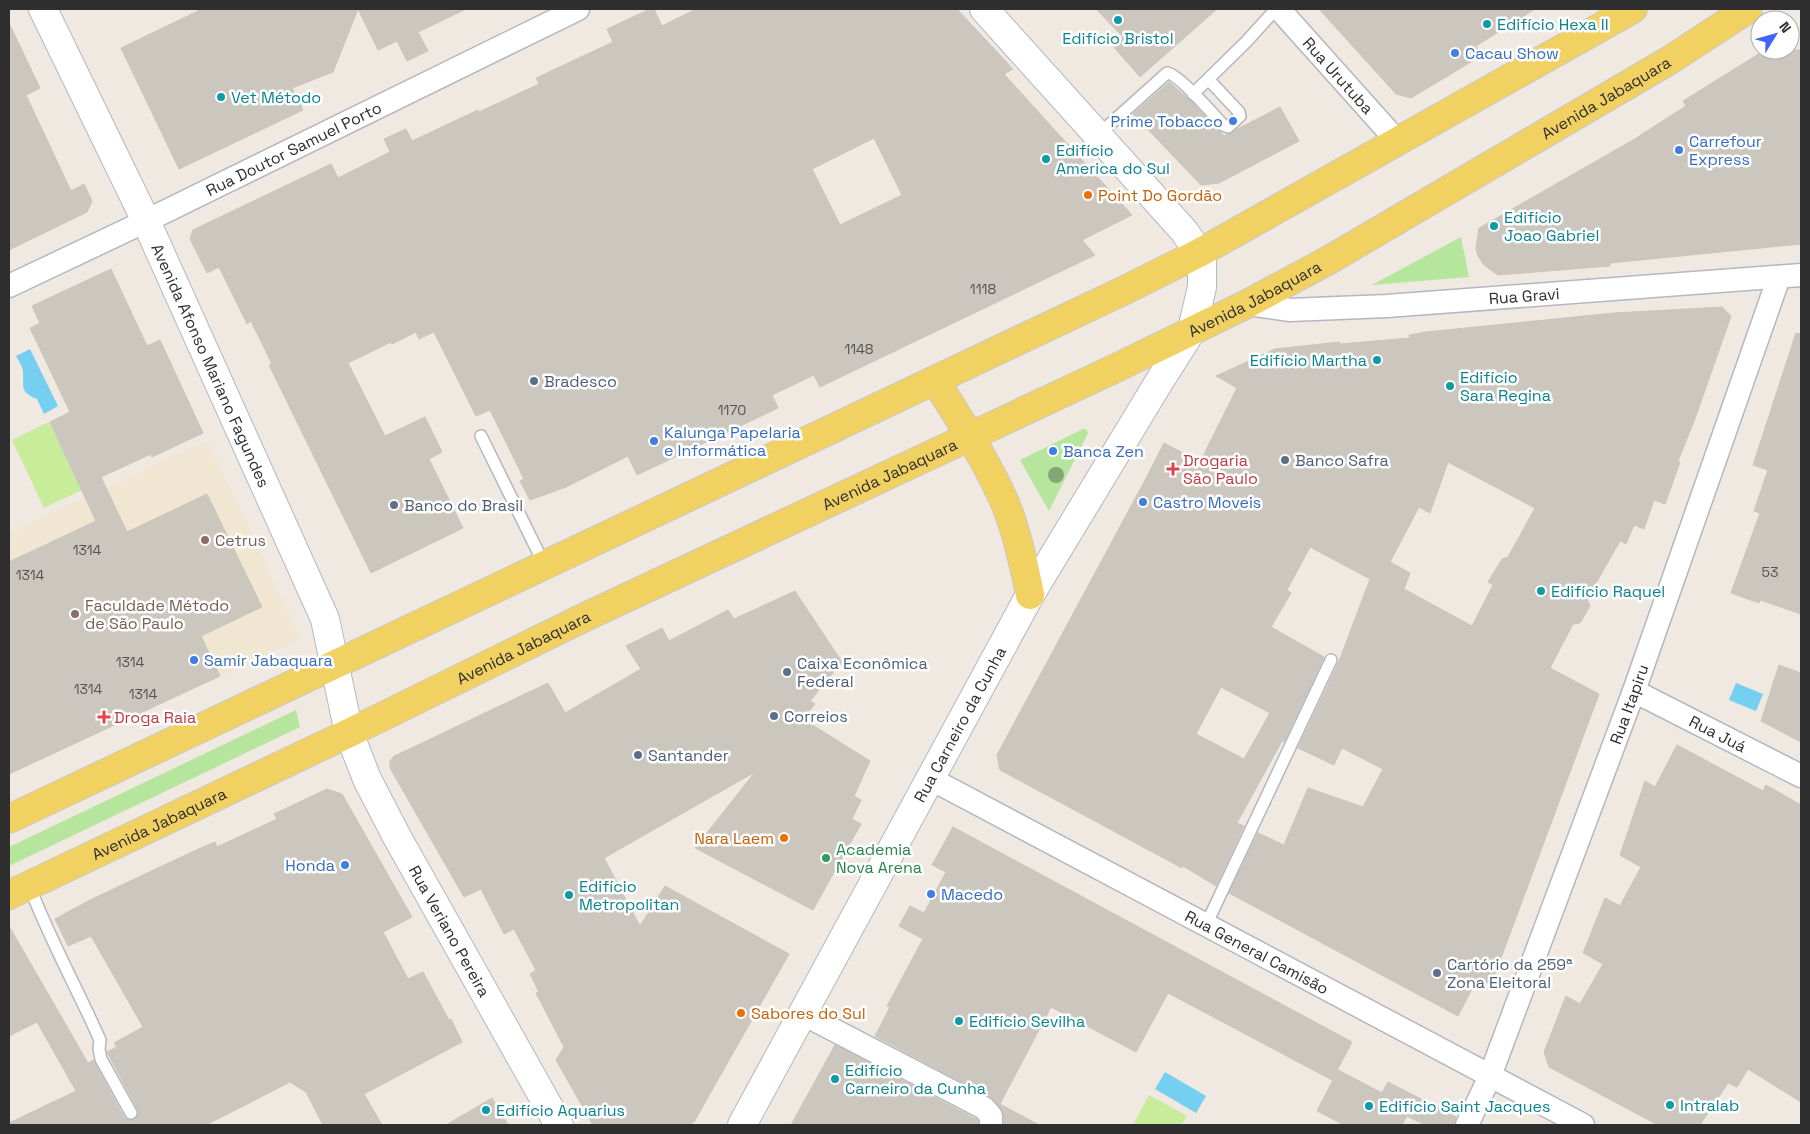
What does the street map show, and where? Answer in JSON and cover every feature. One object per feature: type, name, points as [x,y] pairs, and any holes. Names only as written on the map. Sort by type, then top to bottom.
[{"type":"main road","points":[[9,819],[1125,290],[1199,253],[1633,9]]},
{"type":"main road","name":"Avenida Jabaquara","points":[[19,890],[349,733],[582,618],[970,437],[1247,304],[1329,260],[1662,64],[1748,9]]},
{"type":"main road","points":[[935,380],[970,437],[1005,505],[1021,551],[1030,595]]},
{"type":"street","name":"Avenida Afonso Mariano Fagundes","points":[[43,9],[146,221],[325,619],[349,733]]},
{"type":"street","name":"Rua Doutor Samuel Porto","points":[[9,286],[146,221],[578,9]]},
{"type":"street","points":[[984,9],[1184,230],[1199,253]]},
{"type":"street","name":"Rua Urutuba","points":[[1278,9],[1398,142]]},
{"type":"street","name":"Rua Carneiro da Cunha","points":[[742,1125],[1030,595],[1192,330],[1202,287],[1202,262],[1199,253]]},
{"type":"street","name":"Rua Gravi","points":[[1247,304],[1290,310],[1387,306],[1801,275]]},
{"type":"street","name":"Rua Itapiru","points":[[1466,1125],[1490,1076],[1634,691],[1779,277]]},
{"type":"street","name":"Rua Juá","points":[[1634,691],[1801,776]]},
{"type":"street","name":"Rua Veriano Pereira","points":[[349,733],[367,779],[397,837],[559,1125]]},
{"type":"street","name":"Rua General Camisão","points":[[931,779],[1582,1125]]},
{"type":"street","points":[[803,1014],[984,1108],[991,1116],[991,1125]]},
{"type":"lane","points":[[1193,94],[1278,9]]},
{"type":"lane","points":[[1098,134],[1167,73],[1170,73],[1223,125],[1228,127],[1240,116],[1239,112],[1208,79]]},
{"type":"lane","points":[[480,436],[545,566]]},
{"type":"lane","points":[[1206,925],[1331,660]]},
{"type":"lane","points":[[19,890],[43,923],[78,990],[100,1040],[101,1059],[131,1113]]},
{"type":"shaded area","points":[[207,441],[299,634],[298,640],[220,676],[198,629],[126,581],[180,695],[57,752],[9,651],[9,533]]},
{"type":"green space","points":[[1461,237],[1469,277],[1372,285]]},
{"type":"green space","points":[[49,422],[82,490],[44,508],[12,440]]},
{"type":"green space","points":[[1086,429],[1088,433],[1049,511],[1020,460]]},
{"type":"green space","points":[[296,710],[300,727],[9,866],[9,847]]},
{"type":"green space","points":[[1149,1095],[1187,1116],[1181,1125],[1133,1125]]},
{"type":"water","points":[[30,349],[58,406],[44,414],[37,399],[25,391],[23,370],[16,356]]},
{"type":"water","points":[[1736,683],[1763,694],[1756,711],[1729,700]]},
{"type":"water","points":[[1165,1072],[1206,1096],[1196,1113],[1155,1089]]},
{"type":"building","points":[[202,9],[358,9],[333,72],[292,88],[303,110],[179,169],[121,48]]},
{"type":"building","points":[[358,9],[466,9],[418,32],[428,51],[407,61],[397,41],[378,50]]},
{"type":"building","points":[[650,9],[654,9],[662,26],[696,9],[957,9],[1013,69],[1004,74],[1132,215],[1082,240],[1095,255],[820,387],[814,375],[772,395],[778,408],[637,475],[628,456],[566,487],[530,500],[520,481],[524,479],[490,410],[476,416],[434,332],[419,339],[416,332],[392,344],[391,342],[348,363],[385,436],[425,417],[442,452],[429,459],[463,528],[371,573],[269,365],[272,364],[251,321],[247,324],[219,267],[207,273],[190,239],[193,230],[331,164],[338,178],[390,152],[384,139],[406,129],[412,141],[539,84],[536,78],[613,42],[607,29]],"holes":[[[874,138],[902,195],[840,225],[812,169]]]},
{"type":"building","points":[[1096,9],[1217,9],[1140,77],[1113,46],[1123,37]]},
{"type":"building","points":[[1319,9],[1535,9],[1476,46],[1481,56],[1411,98],[1396,94]]},
{"type":"building","points":[[9,23],[40,88],[26,95],[71,191],[84,184],[92,201],[87,212],[9,250]]},
{"type":"building","points":[[1801,50],[1801,244],[1610,263],[1610,266],[1498,275],[1484,265],[1478,256],[1476,248],[1479,228],[1633,140],[1686,106],[1683,101],[1750,59],[1800,60]]},
{"type":"building","points":[[1169,82],[1191,101],[1224,136],[1280,107],[1299,141],[1219,183],[1201,185],[1133,114]]},
{"type":"building","points":[[111,269],[147,346],[160,340],[203,433],[152,457],[151,454],[101,477],[127,532],[207,494],[262,607],[201,636],[220,676],[9,774],[9,562],[96,521],[50,422],[70,412],[30,328],[40,323],[32,306]]},
{"type":"building","points":[[1722,307],[1731,316],[1678,461],[1680,462],[1665,504],[1654,500],[1644,529],[1634,525],[1626,544],[1620,541],[1587,599],[1590,606],[1580,623],[1573,624],[1550,668],[1599,694],[1491,985],[1478,977],[1458,1016],[1229,893],[1258,833],[1284,845],[1308,788],[1363,807],[1383,769],[1342,748],[1334,765],[1298,748],[1338,664],[1370,579],[1310,547],[1287,590],[1291,593],[1271,627],[1324,657],[1284,742],[1282,741],[1237,823],[1244,826],[1216,886],[1183,866],[1182,868],[1000,770],[997,755],[1164,443],[1200,462],[1237,388],[1216,376],[1275,349],[1339,342],[1340,344],[1410,338],[1409,335],[1426,332],[1614,313]],"holes":[[[1448,462],[1535,508],[1508,557],[1502,559],[1488,582],[1493,585],[1472,626],[1404,589],[1410,573],[1390,562],[1419,507],[1430,513]],[[1221,687],[1270,713],[1244,759],[1196,734]]]},
{"type":"building","points":[[1796,333],[1801,334],[1801,614],[1760,600],[1759,603],[1731,593],[1760,513],[1754,511],[1768,470],[1753,465]]},
{"type":"building","points":[[795,591],[842,662],[810,701],[815,704],[803,719],[870,761],[854,796],[861,800],[852,819],[861,824],[813,910],[695,848],[755,772],[604,858],[640,926],[665,886],[789,954],[694,1122],[688,1125],[593,1125],[556,1060],[564,1047],[536,993],[539,992],[530,974],[536,970],[514,929],[504,934],[481,889],[464,897],[390,768],[390,761],[394,756],[548,683],[565,713],[641,669],[626,646],[662,628],[669,641],[728,610],[734,619]]},
{"type":"building","points":[[1779,665],[1801,673],[1801,742],[1761,721]]},
{"type":"building","points":[[1677,745],[1763,791],[1766,785],[1801,805],[1801,1102],[1748,1069],[1737,1087],[1728,1083],[1700,1125],[1658,1125],[1549,1067],[1544,1052],[1566,996],[1580,1004],[1603,964],[1583,953],[1605,898],[1620,906],[1641,867],[1620,855],[1645,781],[1655,787]]},
{"type":"building","points":[[327,789],[342,794],[412,917],[383,932],[408,979],[423,972],[449,1020],[451,1019],[462,1042],[364,1094],[382,1125],[323,1125],[306,1092],[290,1082],[206,1125],[9,1125],[9,1123],[76,1091],[37,1022],[9,1036],[9,926],[88,1063],[93,1060],[124,1117],[128,1120],[134,1120],[138,1116],[138,1110],[107,1052],[117,1047],[114,1043],[143,1027],[91,936],[68,946],[55,919],[90,900],[194,851],[215,842],[217,847],[277,819],[274,814]]},
{"type":"building","points":[[953,827],[1352,1042],[1332,1080],[1168,993],[1136,1052],[1051,1007],[1000,1104],[1039,1125],[1004,1125],[1004,1116],[1001,1108],[990,1097],[875,1036],[890,1007],[887,1006],[923,939],[899,926],[910,906],[924,913],[946,872],[932,865]]},
{"type":"building","name":"Edifício Carneiro da Cunha","points":[[835,1045],[976,1119],[978,1125],[791,1125]]},
{"type":"building","name":"Edifício Saint Jacques","points":[[1338,1070],[1382,1093],[1388,1082],[1456,1117],[1454,1125],[1425,1125],[1407,1116],[1402,1125],[1344,1125],[1317,1111]]},
{"type":"building","name":"Edifício Aquarius","points":[[492,1098],[508,1125],[446,1125]]},
{"type":"place","name":"Edifício Bristol","points":[[1118,20]]},
{"type":"place","name":"Edifício Hexa II","points":[[1487,24]]},
{"type":"place","name":"Cacau Show","points":[[1455,53]]},
{"type":"place","name":"Vet Método","points":[[221,97]]},
{"type":"place","name":"Prime Tobacco","points":[[1233,121]]},
{"type":"place","name":"Carrefour Express","points":[[1679,150]]},
{"type":"place","name":"Edifício America do Sul","points":[[1046,159]]},
{"type":"place","name":"Point Do Gordão","points":[[1088,195]]},
{"type":"place","name":"Edifício Joao Gabriel","points":[[1494,226]]},
{"type":"place","name":"Edifício Martha","points":[[1377,360]]},
{"type":"place","name":"Bradesco","points":[[534,381]]},
{"type":"place","name":"Edifício Sara Regina","points":[[1450,386]]},
{"type":"place","name":"Kalunga Papelaria e Informática","points":[[654,441]]},
{"type":"place","name":"Banca Zen","points":[[1053,451]]},
{"type":"place","name":"Banco Safra","points":[[1285,460]]},
{"type":"place","name":"Drogaria São Paulo","points":[[1173,469]]},
{"type":"place","name":"Castro Moveis","points":[[1143,502]]},
{"type":"place","name":"Banco do Brasil","points":[[394,505]]},
{"type":"place","name":"Cetrus","points":[[205,540]]},
{"type":"place","name":"Edifício Raquel","points":[[1541,591]]},
{"type":"place","name":"Faculdade Método de São Paulo","points":[[75,614]]},
{"type":"place","name":"Samir Jabaquara","points":[[194,660]]},
{"type":"place","name":"Caixa Econômica Federal","points":[[787,672]]},
{"type":"place","name":"Correios","points":[[774,716]]},
{"type":"place","name":"Droga Raia","points":[[104,717]]},
{"type":"place","name":"Santander","points":[[638,755]]},
{"type":"place","name":"Nara Laem","points":[[784,838]]},
{"type":"place","name":"Academia Nova Arena","points":[[826,858]]},
{"type":"place","name":"Honda","points":[[345,865]]},
{"type":"place","name":"Macedo","points":[[931,894]]},
{"type":"place","name":"Edifício Metropolitan","points":[[569,895]]},
{"type":"place","name":"Cartório da 259ª Zona Eleitoral","points":[[1437,973]]},
{"type":"place","name":"Sabores do Sul","points":[[741,1013]]},
{"type":"place","name":"Edifício Sevilha","points":[[959,1021]]},
{"type":"place","name":"Edifício Carneiro da Cunha","points":[[835,1079]]},
{"type":"place","name":"Intralab","points":[[1670,1105]]},
{"type":"place","name":"Edifício Saint Jacques","points":[[1369,1106]]},
{"type":"place","name":"Edifício Aquarius","points":[[486,1110]]}]
